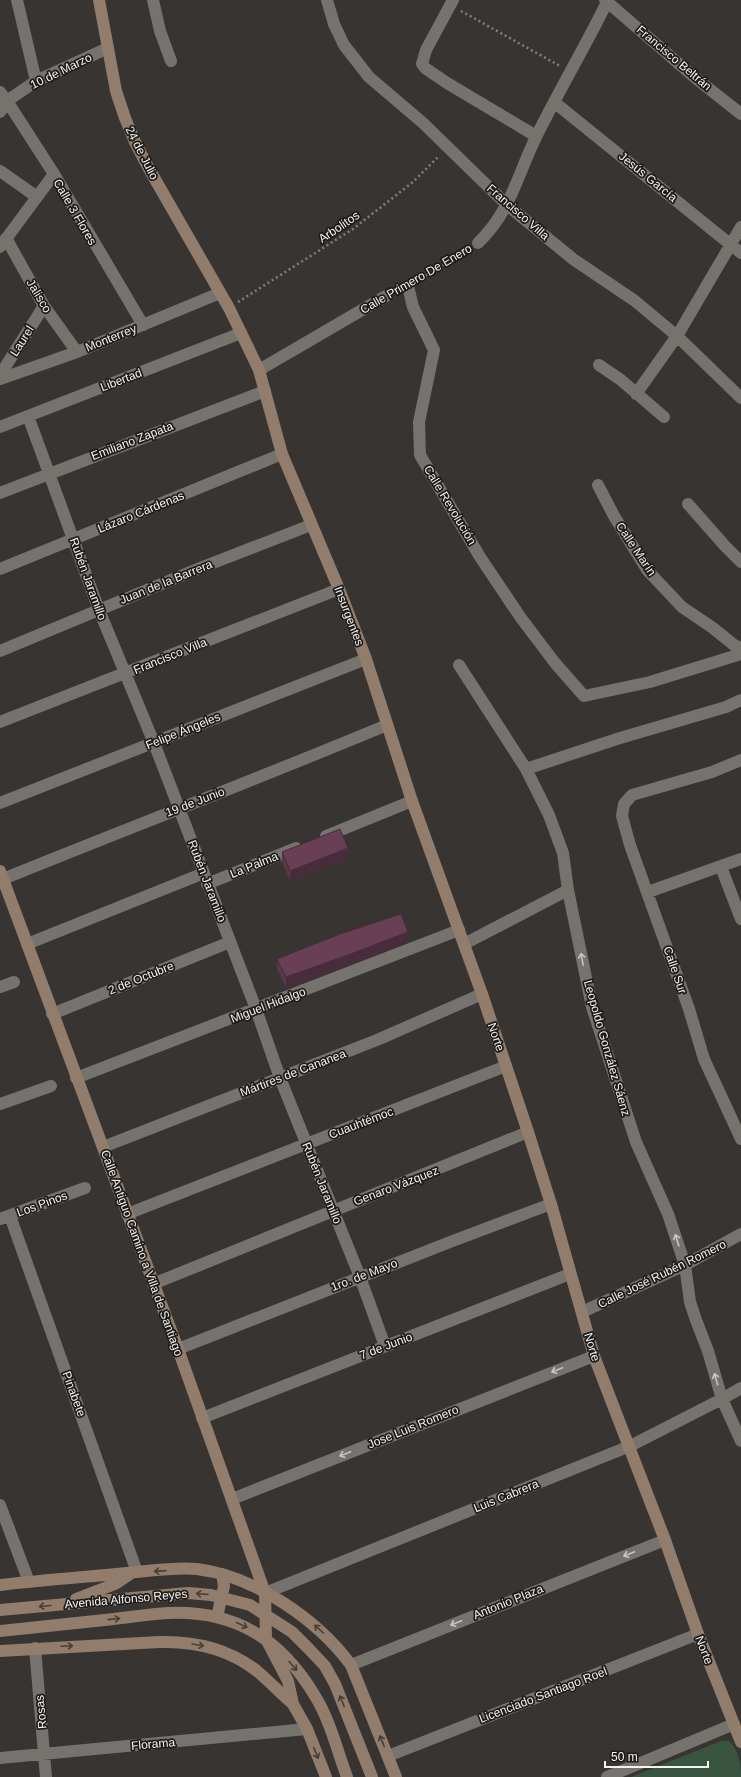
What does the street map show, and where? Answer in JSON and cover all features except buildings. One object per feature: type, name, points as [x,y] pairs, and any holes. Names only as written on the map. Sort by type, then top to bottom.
[{"type":"street","points":[[17,0],[36,81]]},
{"type":"street","name":"24 de Julio","points":[[99,0],[116,91],[135,142],[220,293]]},
{"type":"street","points":[[153,0],[160,31],[171,61]]},
{"type":"street","name":"Francisco Villa","points":[[327,0],[334,24],[344,44],[369,77],[423,123],[507,205],[572,259],[635,301],[677,336],[741,398]]},
{"type":"street","name":"Calle Primero De Enero","points":[[478,243],[492,229],[507,205],[536,136],[607,1]]},
{"type":"street","name":"Francisco Beltrán","points":[[607,1],[693,76],[741,114]]},
{"type":"street","points":[[452,3],[426,50],[422,64],[425,68],[447,83],[536,136]]},
{"type":"street","name":"10 de Marzo","points":[[0,112],[4,96],[108,48]]},
{"type":"street","name":"Calle 3 Flores","points":[[4,96],[54,174],[143,325]]},
{"type":"street","name":"Jesús García","points":[[554,102],[741,253]]},
{"type":"street","points":[[0,171],[37,197]]},
{"type":"street","points":[[3,243],[54,174]]},
{"type":"street","points":[[636,394],[677,336],[732,245],[741,227]]},
{"type":"street","name":"Jalisco","points":[[3,243],[44,306],[77,352]]},
{"type":"street","name":"Calle Revolución","points":[[408,286],[413,307],[434,350],[419,422],[420,455],[480,557],[521,618],[555,663],[584,696],[650,682],[741,654]]},
{"type":"street","name":"Insurgentes","points":[[220,293],[229,308],[259,370],[282,454],[339,589],[366,659],[412,802],[464,944]]},
{"type":"street","name":"Monterrey","points":[[0,379],[77,352],[220,293]]},
{"type":"street","name":"Calle Primero De Enero","points":[[259,370],[386,296]]},
{"type":"street","name":"Laurel","points":[[0,375],[44,306]]},
{"type":"street","name":"Libertad","points":[[0,427],[241,333]]},
{"type":"street","points":[[599,365],[621,380],[664,417]]},
{"type":"street","name":"Emiliano Zapata","points":[[0,493],[48,473],[265,391]]},
{"type":"street","name":"Rubén Jaramillo","points":[[28,416],[99,610],[154,743],[256,1009],[280,1078],[360,1277],[385,1346]]},
{"type":"street","name":"Lázaro Cárdenas","points":[[0,569],[282,454]]},
{"type":"street","name":"Calle Marín","points":[[598,485],[614,516],[648,572],[682,607],[713,628],[734,645],[741,648]]},
{"type":"street","points":[[688,504],[724,546],[741,562]]},
{"type":"street","name":"Juan de la Barrera","points":[[0,651],[311,525]]},
{"type":"street","name":"Francisco Villa","points":[[0,722],[339,589]]},
{"type":"street","name":"Felipe Ángeles","points":[[0,803],[366,659]]},
{"type":"street","name":"Leopoldo González Sáenz","points":[[460,665],[526,769],[548,815],[563,853],[568,890],[592,1007],[625,1113],[636,1142],[668,1214],[685,1265],[690,1302],[708,1351],[722,1399],[741,1441]]},
{"type":"street","points":[[526,769],[620,738],[726,707],[741,700]]},
{"type":"street","name":"19 de Junio","points":[[1,875],[278,771],[387,725]]},
{"type":"street","name":"Calle Sur","points":[[741,760],[712,772],[632,795],[627,799],[622,809],[623,822],[640,874],[648,892],[689,1009],[704,1059],[741,1139]]},
{"type":"street","name":"La Palma","points":[[27,944],[205,878],[313,841],[412,802]]},
{"type":"street","points":[[648,892],[741,859]]},
{"type":"street","points":[[721,867],[741,919]]},
{"type":"street","name":"Calle Antiguo Camino a Villa de Santiago","points":[[1,875],[178,1349],[265,1593],[266,1639]]},
{"type":"street","points":[[464,944],[568,890]]},
{"type":"street","name":"Miguel Hidalgo","points":[[76,1078],[459,930]]},
{"type":"street","name":"2 de Octubre","points":[[52,1014],[230,942]]},
{"type":"street","name":"Norte","points":[[464,944],[482,994],[551,1204],[594,1356],[630,1446],[698,1634],[741,1742]]},
{"type":"street","points":[[0,987],[14,982]]},
{"type":"street","name":"Mártires de Cananea","points":[[103,1148],[377,1040],[482,994]]},
{"type":"street","name":"Cuauhtémoc","points":[[127,1214],[506,1066]]},
{"type":"street","points":[[0,1104],[51,1086]]},
{"type":"street","name":"Genaro Vázquez","points":[[153,1284],[528,1132]]},
{"type":"street","name":"Los Pinos","points":[[5,1218],[85,1188]]},
{"type":"street","name":"1ro. de Mayo","points":[[178,1349],[551,1204]]},
{"type":"street","name":"Pinabete","points":[[5,1218],[134,1573]]},
{"type":"street","name":"Calle José Rubén Romero","points":[[582,1312],[685,1265],[741,1234]]},
{"type":"street","name":"7 de Junio","points":[[202,1418],[570,1274]]},
{"type":"street","name":"Jose Luis Romero","points":[[232,1499],[594,1356]]},
{"type":"street","name":"Luis Cabrera","points":[[265,1593],[630,1446],[741,1388]]},
{"type":"street","points":[[0,1505],[29,1582]]},
{"type":"street","name":"Antonio Plaza","points":[[351,1664],[665,1540]]},
{"type":"street","points":[[0,1585],[195,1569],[222,1574],[265,1593],[292,1608],[314,1625],[340,1650],[351,1664],[396,1777]]},
{"type":"street","points":[[67,1604],[115,1584],[134,1573]]},
{"type":"street","points":[[216,1617],[222,1597],[224,1582],[222,1574]]},
{"type":"street","name":"Avenida Alfonso Reyes","points":[[0,1610],[188,1593],[222,1597],[250,1605],[292,1632],[325,1666],[335,1684],[372,1777]]},
{"type":"street","name":"Avenida Alfonso Reyes","points":[[0,1630],[168,1613],[226,1618],[242,1625],[266,1639],[295,1668],[316,1697],[324,1714],[347,1777]]},
{"type":"street","name":"Licenciado Santiago Roel","points":[[388,1756],[698,1634]]},
{"type":"street","points":[[266,1639],[288,1681],[293,1704],[307,1730],[326,1777]]},
{"type":"street","points":[[0,1651],[165,1642],[206,1646],[222,1651],[248,1664],[293,1704]]},
{"type":"street","name":"Rosas","points":[[36,1648],[46,1777]]},
{"type":"street","points":[[608,1777],[734,1724]]},
{"type":"street","name":"Florama","points":[[0,1758],[307,1730]]},
{"type":"path","points":[[452,3],[571,72]]},
{"type":"path","name":"Arbolitos","points":[[229,308],[353,229],[413,182],[448,147]]},
{"type":"path","name":"Calle Primero De Enero","points":[[408,286],[478,243]]},
{"type":"green space","points":[[721,1741],[729,1741],[735,1749],[740,1762],[741,1777],[631,1777]]}]
